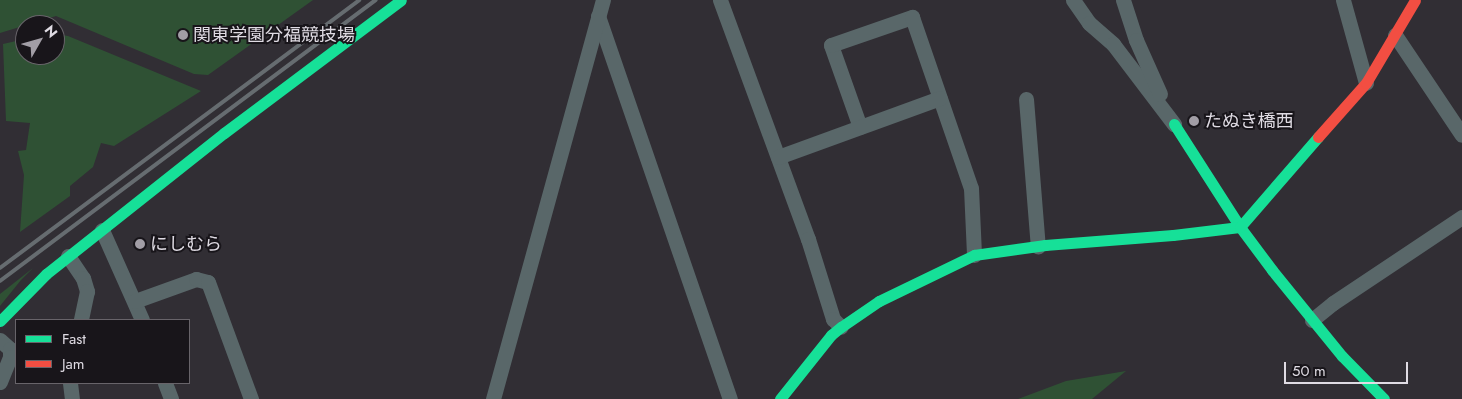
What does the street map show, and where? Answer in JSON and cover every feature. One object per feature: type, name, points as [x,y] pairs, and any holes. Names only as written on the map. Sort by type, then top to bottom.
[{"type":"street","points":[[0,321],[28,290],[68,256],[232,127],[401,0]]},
{"type":"street","points":[[492,399],[603,0]]},
{"type":"street","points":[[720,0],[808,239],[833,320],[841,327]]},
{"type":"street","points":[[1073,0],[1089,23],[1118,51],[1174,124],[1240,227],[1312,320],[1384,399]]},
{"type":"street","points":[[1123,0],[1136,40],[1174,124]]},
{"type":"street","points":[[1343,0],[1366,83]]},
{"type":"street","points":[[780,399],[831,335],[841,327],[879,301],[974,255],[1038,246],[1172,235],[1240,227],[1366,83],[1416,0]]},
{"type":"street","points":[[598,16],[730,399]]},
{"type":"street","points":[[860,127],[831,45],[912,16],[971,188],[974,255]]},
{"type":"street","points":[[1395,35],[1462,135]]},
{"type":"street","points":[[778,157],[940,98]]},
{"type":"street","points":[[1026,100],[1038,246]]},
{"type":"street","points":[[1312,320],[1333,303],[1462,218]]},
{"type":"street","points":[[102,230],[142,319]]},
{"type":"street","points":[[68,256],[83,278],[87,291],[82,319]]},
{"type":"street","points":[[135,301],[196,278],[208,282],[252,399]]},
{"type":"street","points":[[0,340],[10,349],[10,357],[0,382]]},
{"type":"street","points":[[70,384],[72,399]]},
{"type":"street","points":[[165,384],[171,399]]},
{"type":"green space","name":"関東学園分福競技場","points":[[0,0],[313,0],[208,75],[194,74],[65,20],[65,15],[15,15],[15,28],[0,33]]},
{"type":"green space","points":[[65,36],[68,36],[201,91],[114,146],[101,143],[93,167],[70,186],[70,196],[20,232],[24,175],[18,151],[26,150],[30,123],[6,121],[3,44],[15,41],[15,65],[65,65]]},
{"type":"green space","points":[[33,268],[21,280],[0,306],[0,294]]},
{"type":"green space","points":[[1126,371],[1092,399],[1018,399],[1066,381]]},
{"type":"railway","points":[[0,268],[359,0]]},
{"type":"railway","points":[[0,281],[376,0]]},
{"type":"traffic: fast","points":[[0,321],[46,274],[224,133],[401,0]]},
{"type":"traffic: fast","points":[[1174,124],[1240,227],[1272,270],[1342,356],[1384,399]]},
{"type":"traffic: fast","points":[[780,399],[831,335],[841,327],[879,301],[974,255],[1045,245],[1173,235],[1240,227],[1318,137]]},
{"type":"traffic: jam","points":[[1318,137],[1366,83],[1415,0]]},
{"type":"place","name":"関東学園分福競技場","points":[[183,35]]},
{"type":"place","name":"たぬき橋西","points":[[1194,121]]},
{"type":"place","name":"にしむら","points":[[140,244]]}]
